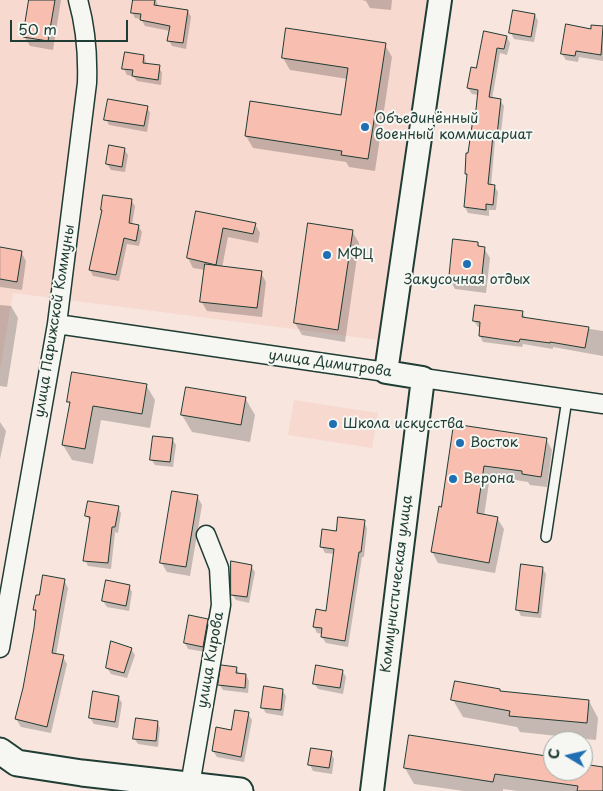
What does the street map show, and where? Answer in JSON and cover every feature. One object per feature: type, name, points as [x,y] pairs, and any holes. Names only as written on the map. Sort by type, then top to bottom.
[{"type":"main road","points":[[0,751],[17,763],[82,773],[240,791]]},
{"type":"street","points":[[386,372],[440,0]]},
{"type":"street","name":"улица Парижской Коммуны","points":[[0,648],[57,324],[87,83],[88,55],[84,3]]},
{"type":"street","name":"улица Димитрова","points":[[57,324],[603,404]]},
{"type":"street","name":"Коммунистическая улица","points":[[372,791],[423,378]]},
{"type":"street","name":"улица Кирова","points":[[190,785],[221,605],[219,568],[206,535]]},
{"type":"lane","points":[[546,537],[567,399]]},
{"type":"shaded area","points":[[0,0],[428,0],[387,341],[13,293],[0,370]]},
{"type":"shaded area","name":"Школа искусства","points":[[294,400],[378,413],[372,448],[288,435]]},
{"type":"building","points":[[29,0],[55,0],[48,41],[23,37]]},
{"type":"building","points":[[133,0],[155,0],[154,5],[188,10],[183,43],[167,41],[170,26],[140,20],[141,14],[131,13]]},
{"type":"building","points":[[513,10],[535,14],[531,37],[509,33]]},
{"type":"building","points":[[566,24],[591,29],[591,25],[603,26],[601,55],[576,51],[575,56],[561,54]]},
{"type":"building","points":[[286,28],[386,43],[368,159],[341,155],[342,151],[245,136],[250,101],[341,115],[348,68],[282,58]]},
{"type":"building","points":[[484,31],[507,36],[504,49],[497,48],[489,97],[501,99],[497,135],[493,135],[488,184],[495,185],[493,205],[486,204],[486,210],[464,207],[467,174],[465,174],[466,153],[468,153],[473,119],[475,119],[478,90],[467,88],[471,67],[476,68]]},
{"type":"building","points":[[125,52],[144,55],[143,63],[160,65],[158,80],[132,76],[133,70],[122,69]]},
{"type":"building","points":[[108,99],[148,106],[144,126],[104,120]]},
{"type":"building","points":[[109,145],[125,148],[122,167],[106,164]]},
{"type":"building","points":[[103,195],[132,199],[129,223],[139,225],[136,241],[124,238],[116,275],[89,270],[102,210]]},
{"type":"building","points":[[196,211],[256,223],[253,234],[223,228],[216,265],[187,258]]},
{"type":"building","name":"МФЦ","points":[[308,223],[353,230],[338,330],[294,323]]},
{"type":"building","name":"Закусочная отдых","points":[[453,239],[478,242],[478,246],[485,247],[481,284],[449,280]]},
{"type":"building","points":[[0,247],[22,251],[17,282],[0,279]]},
{"type":"building","points":[[205,264],[262,271],[257,308],[200,302]]},
{"type":"building","points":[[475,305],[523,311],[522,317],[589,327],[585,348],[550,342],[520,339],[519,342],[479,336],[480,322],[473,321]]},
{"type":"building","points":[[72,372],[147,384],[142,414],[93,406],[85,449],[62,445],[70,402],[67,402]]},
{"type":"building","points":[[186,387],[246,397],[241,425],[181,415]]},
{"type":"building","points":[[454,424],[547,438],[541,477],[522,474],[522,471],[484,466],[477,513],[498,517],[489,563],[431,552],[439,506],[441,507]]},
{"type":"building","points":[[153,436],[173,438],[170,462],[150,460]]},
{"type":"building","points":[[172,491],[198,495],[186,567],[160,563]]},
{"type":"building","points":[[88,501],[119,506],[115,527],[112,527],[108,563],[83,561],[90,517],[85,516]]},
{"type":"building","points":[[338,517],[365,520],[345,641],[321,637],[322,628],[313,627],[316,609],[326,611],[334,549],[320,547],[322,529],[336,531]]},
{"type":"building","points":[[231,561],[252,565],[247,597],[231,595]]},
{"type":"building","points":[[521,564],[543,567],[538,613],[516,610]]},
{"type":"building","points":[[43,575],[65,579],[52,653],[64,655],[47,727],[15,719],[34,628],[36,610],[33,610],[36,595],[39,595]]},
{"type":"building","points":[[106,580],[130,585],[126,606],[102,601]]},
{"type":"building","points":[[189,615],[208,619],[203,647],[184,643]]},
{"type":"building","points":[[111,641],[132,648],[124,673],[106,668]]},
{"type":"building","points":[[221,665],[237,667],[236,673],[246,674],[245,688],[218,685]]},
{"type":"building","points":[[316,665],[343,670],[340,688],[313,684]]},
{"type":"building","points":[[455,681],[500,689],[500,691],[589,700],[587,723],[509,716],[510,711],[451,700]]},
{"type":"building","points":[[264,686],[283,689],[281,710],[261,708]]},
{"type":"building","points":[[93,691],[119,696],[115,722],[89,718]]},
{"type":"building","points":[[235,710],[249,712],[241,757],[212,751],[216,727],[231,730]]},
{"type":"building","points":[[136,718],[158,721],[156,741],[133,739]]},
{"type":"building","points":[[409,735],[543,755],[543,781],[495,774],[493,782],[404,768]]},
{"type":"building","points":[[311,748],[332,751],[329,768],[308,765]]},
{"type":"building","points":[[593,766],[603,767],[603,791],[577,791],[578,786],[543,781],[593,781]]},
{"type":"place","name":"Объединённый военный коммисариат","points":[[365,127]]},
{"type":"place","name":"МФЦ","points":[[327,255]]},
{"type":"place","name":"Закусочная отдых","points":[[467,264]]},
{"type":"place","name":"Школа искусства","points":[[333,424]]},
{"type":"place","name":"Восток","points":[[460,443]]},
{"type":"place","name":"Верона","points":[[453,479]]}]
